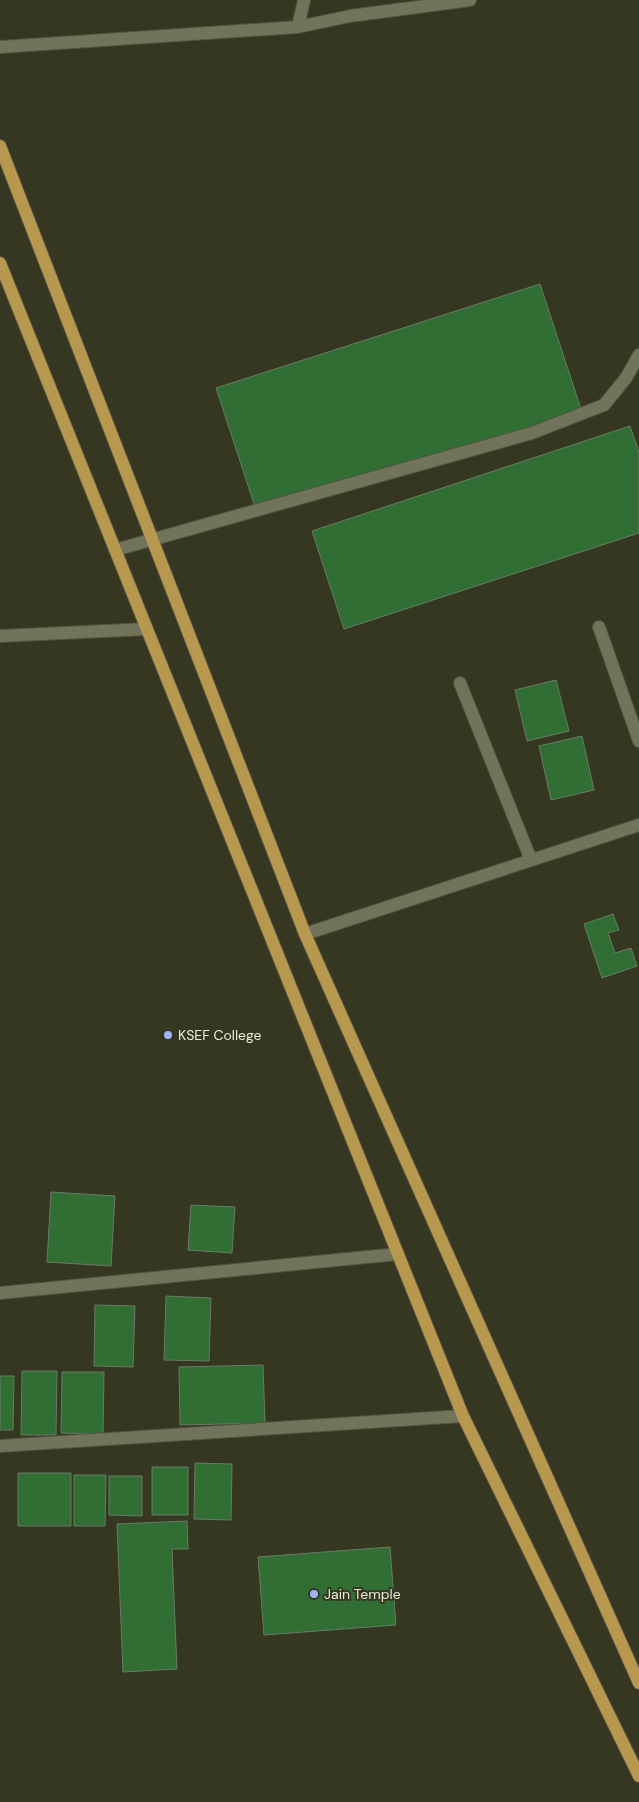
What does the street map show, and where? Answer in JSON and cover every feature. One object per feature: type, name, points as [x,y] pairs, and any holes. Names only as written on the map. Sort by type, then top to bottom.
[{"type":"main road","points":[[0,146],[305,934],[639,1684]]},
{"type":"main road","points":[[0,263],[463,1416],[639,1776]]},
{"type":"street","points":[[298,27],[304,0]]},
{"type":"street","points":[[0,47],[298,27],[350,16],[470,0]]},
{"type":"street","points":[[115,550],[532,433],[604,405],[626,378],[639,355]]},
{"type":"street","points":[[599,627],[639,741]]},
{"type":"street","points":[[0,636],[147,628]]},
{"type":"street","points":[[460,683],[531,860]]},
{"type":"street","points":[[305,934],[639,825]]},
{"type":"street","points":[[0,1293],[398,1254]]},
{"type":"street","points":[[0,1446],[463,1416]]},
{"type":"building","points":[[540,284],[582,412],[258,516],[216,388]]},
{"type":"building","points":[[630,426],[639,452],[639,533],[344,629],[312,531]]},
{"type":"building","points":[[556,680],[569,731],[527,741],[515,690]]},
{"type":"building","points":[[582,736],[594,790],[551,800],[539,746]]},
{"type":"building","points":[[613,914],[619,930],[608,933],[615,953],[631,948],[637,966],[602,978],[584,924]]},
{"type":"building","points":[[51,1192],[115,1196],[111,1266],[47,1262]]},
{"type":"building","points":[[191,1205],[235,1207],[232,1253],[188,1250]]},
{"type":"building","points":[[166,1296],[211,1298],[209,1361],[164,1360]]},
{"type":"building","points":[[95,1305],[135,1306],[133,1367],[94,1366]]},
{"type":"building","points":[[263,1365],[265,1423],[180,1425],[179,1367]]},
{"type":"building","points":[[22,1371],[57,1371],[56,1435],[21,1435]]},
{"type":"building","points":[[62,1372],[104,1372],[103,1434],[61,1433]]},
{"type":"building","points":[[0,1376],[14,1376],[13,1430],[0,1430]]},
{"type":"building","points":[[195,1463],[232,1464],[231,1520],[194,1519]]},
{"type":"building","points":[[152,1467],[188,1467],[188,1515],[152,1515]]},
{"type":"building","points":[[18,1473],[71,1473],[71,1526],[18,1526]]},
{"type":"building","points":[[74,1475],[106,1475],[105,1526],[74,1526]]},
{"type":"building","points":[[109,1476],[142,1476],[142,1516],[109,1515]]},
{"type":"building","points":[[187,1521],[188,1549],[172,1549],[177,1669],[123,1672],[117,1524]]},
{"type":"building","points":[[390,1547],[396,1625],[264,1635],[258,1557]]},
{"type":"place","name":"KSEF College","points":[[168,1035]]},
{"type":"place","name":"Jain Temple","points":[[314,1594]]}]
